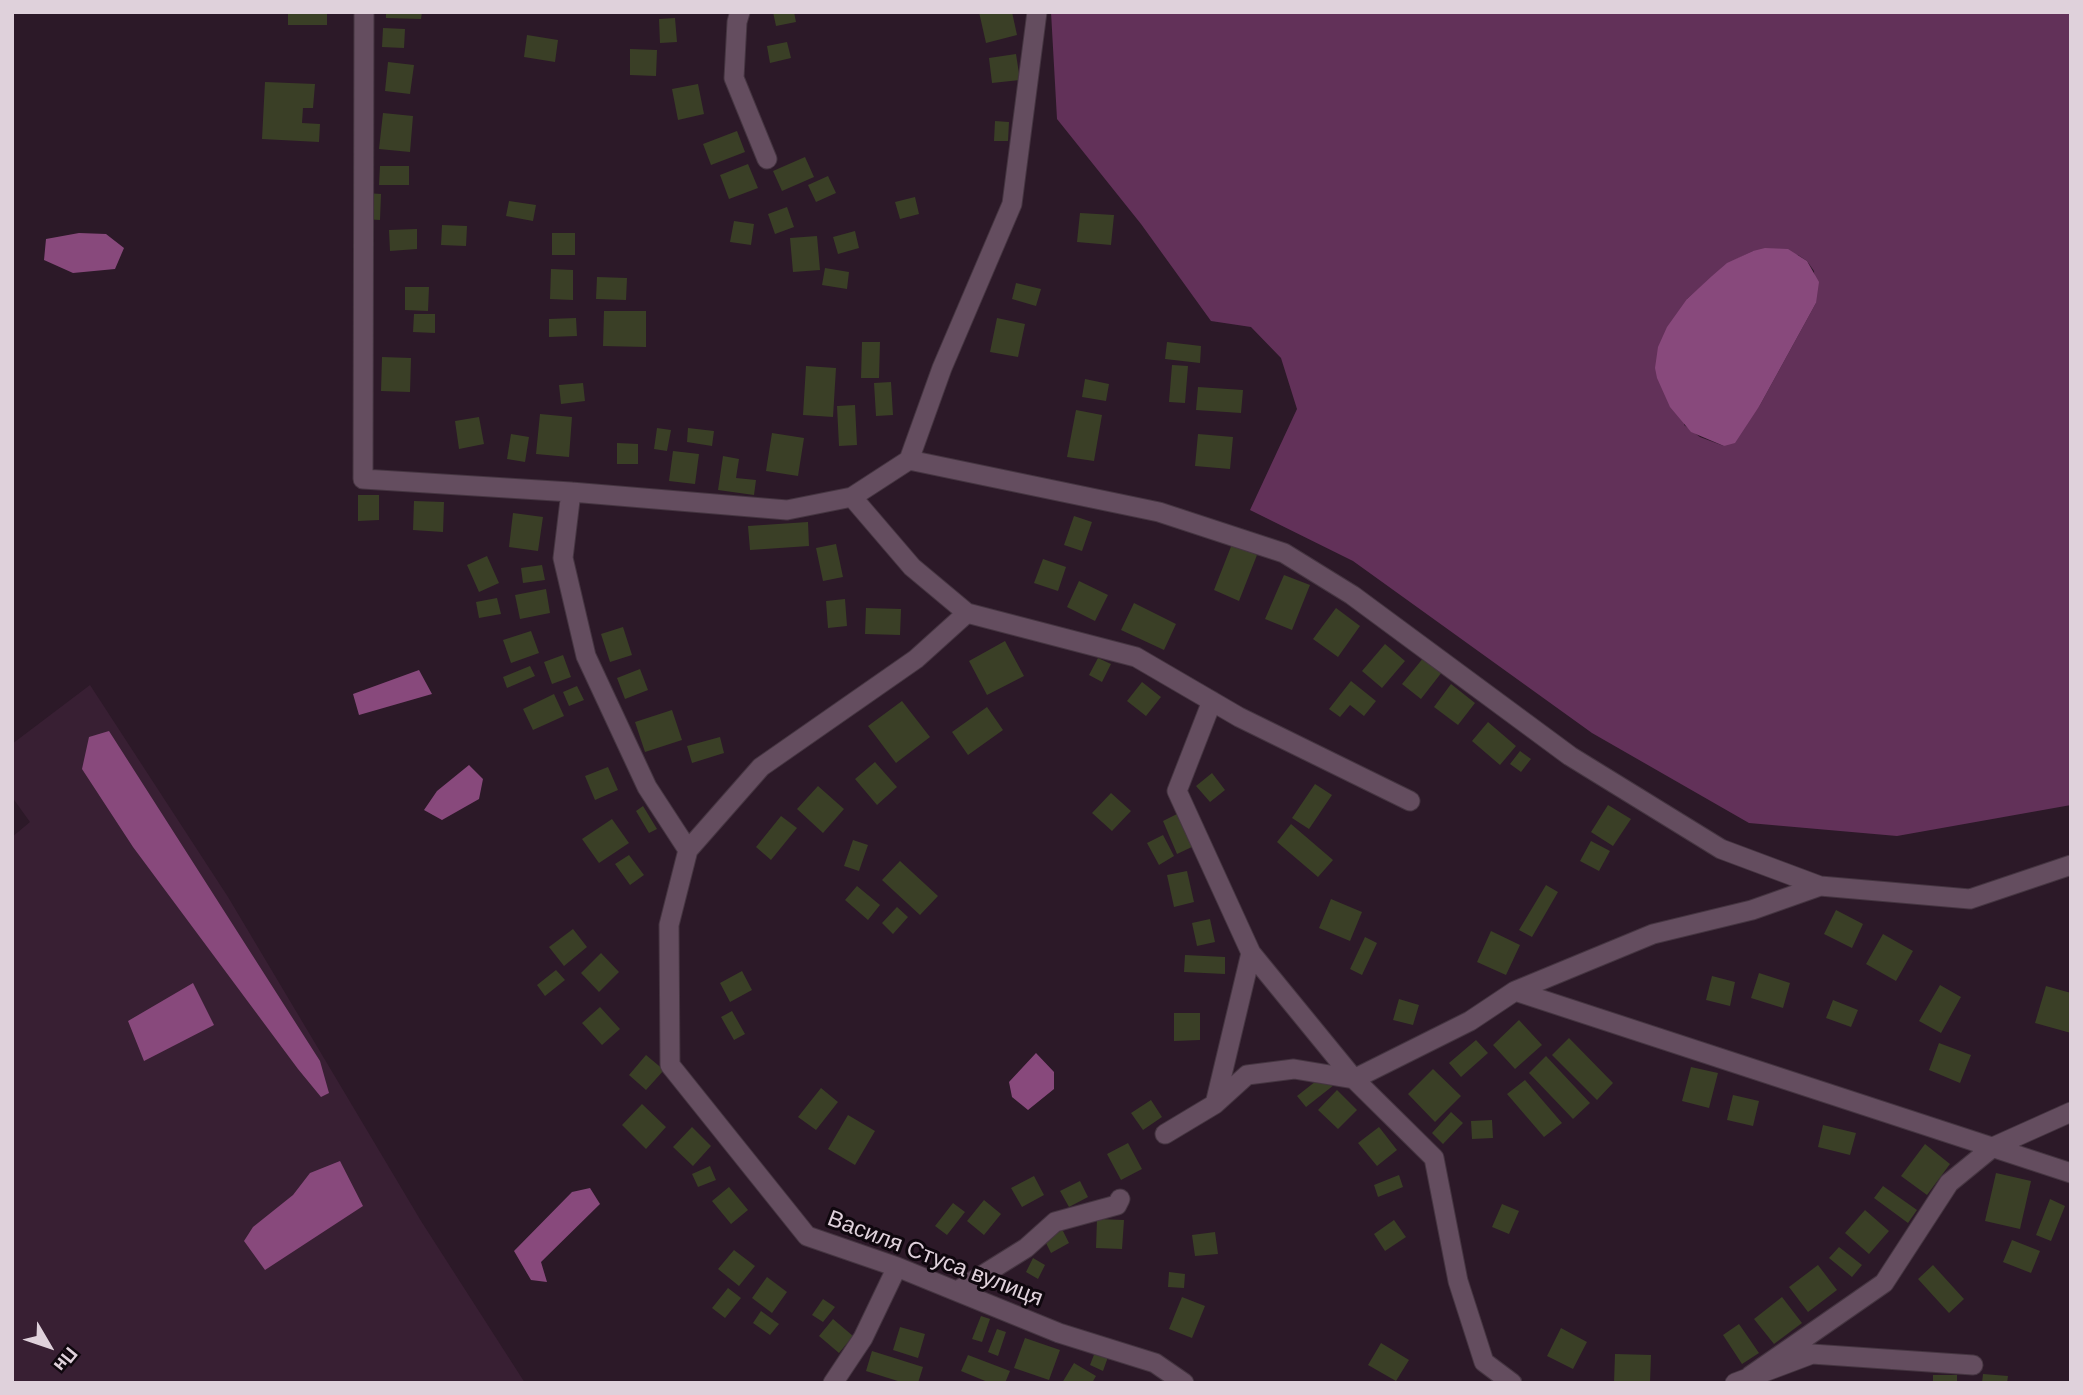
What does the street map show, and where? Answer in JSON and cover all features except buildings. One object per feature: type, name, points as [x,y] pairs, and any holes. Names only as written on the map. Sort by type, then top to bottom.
[{"type":"street","points":[[364,12],[363,479],[570,492],[787,510],[852,497],[909,460],[942,368],[1013,204],[1037,12]]},
{"type":"street","points":[[740,12],[734,78],[767,159]]},
{"type":"street","points":[[909,460],[1159,512],[1284,553],[1352,595],[1570,756],[1721,849],[1820,886],[1970,899],[2071,864]]},
{"type":"street","points":[[570,492],[564,558],[586,656],[648,787],[688,850],[761,767],[916,660],[967,613]]},
{"type":"street","points":[[852,497],[912,567],[967,613],[1136,657],[1239,717],[1410,801]]},
{"type":"street","points":[[1212,701],[1177,791],[1251,953],[1354,1079],[1434,1157],[1458,1281],[1484,1362],[1512,1383]]},
{"type":"street","name":"Василя Стуса вулиця","points":[[688,850],[669,925],[670,1065],[807,1236],[897,1267],[1059,1333],[1155,1363],[1184,1383]]},
{"type":"street","points":[[1165,1134],[1215,1104],[1247,1075],[1294,1069],[1354,1079],[1470,1021],[1516,991],[1653,934],[1752,910],[1820,886]]},
{"type":"street","points":[[1215,1104],[1251,953]]},
{"type":"street","points":[[1516,991],[2071,1173]]},
{"type":"street","points":[[1743,1380],[1884,1283],[1949,1183],[1993,1147],[2071,1112]]},
{"type":"street","points":[[957,1291],[1026,1248],[1055,1222],[1117,1205],[1120,1199]]},
{"type":"street","points":[[834,1383],[863,1338],[897,1267]]},
{"type":"street","points":[[1743,1380],[1812,1354],[1973,1365]]},
{"type":"shaded area","points":[[1051,12],[2071,12],[2071,805],[1897,836],[1749,823],[1592,733],[1353,561],[1250,510],[1297,409],[1281,358],[1251,327],[1211,321],[1141,224],[1057,119]],"holes":[[[1753,251],[1798,255],[1807,261],[1814,271],[1816,303],[1760,405],[1724,446],[1700,437],[1684,425],[1687,299],[1727,264]]]},
{"type":"shaded area","points":[[79,233],[106,234],[124,248],[115,269],[73,273],[44,260],[46,239]]},
{"type":"shaded area","points":[[1765,248],[1788,249],[1807,261],[1819,282],[1816,303],[1760,405],[1735,443],[1724,446],[1691,432],[1670,407],[1655,368],[1658,347],[1667,327],[1687,299],[1727,263]]},
{"type":"shaded area","points":[[419,670],[432,694],[359,715],[353,694]]},
{"type":"shaded area","points":[[90,685],[228,897],[421,1221],[525,1383],[12,1383],[12,837],[30,822],[12,797],[12,744]]},
{"type":"shaded area","points":[[109,731],[320,1061],[329,1093],[321,1097],[298,1069],[133,847],[82,769],[89,737]]},
{"type":"shaded area","points":[[469,765],[483,779],[479,799],[442,820],[424,810],[437,791]]},
{"type":"shaded area","points":[[193,983],[214,1025],[144,1061],[128,1021]]},
{"type":"shaded area","points":[[1036,1053],[1054,1072],[1054,1089],[1028,1110],[1012,1097],[1009,1082]]},
{"type":"shaded area","points":[[340,1161],[363,1206],[265,1270],[244,1241],[253,1227],[293,1195],[310,1173]]},
{"type":"shaded area","points":[[590,1188],[600,1204],[541,1262],[547,1282],[531,1280],[514,1251],[572,1192]]}]
